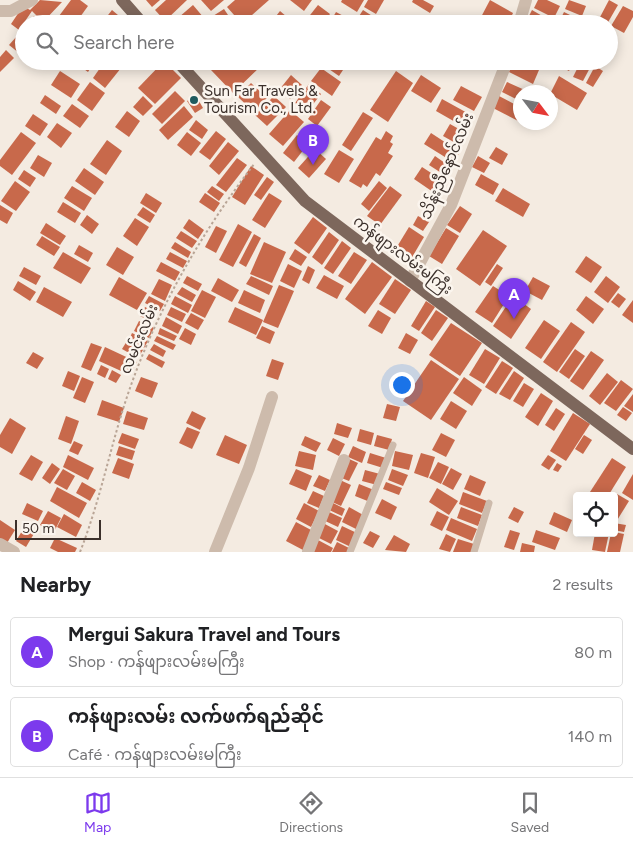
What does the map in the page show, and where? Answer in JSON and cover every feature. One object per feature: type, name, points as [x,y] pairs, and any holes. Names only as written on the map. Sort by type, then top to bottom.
[{"type":"main road","points":[[122,0],[135,15]]},
{"type":"main road","name":"ကန်ဖျားလမ်းမကြီး","points":[[185,70],[305,201],[633,449]]},
{"type":"street","points":[[0,11],[11,11],[32,0]]},
{"type":"street","points":[[522,15],[526,0]]},
{"type":"street","name":"သိန်းညီနောင်လမ်း","points":[[410,280],[451,205],[503,70]]},
{"type":"street","points":[[215,552],[249,468],[272,397]]},
{"type":"street","points":[[308,552],[344,460]]},
{"type":"street","points":[[0,544],[14,552]]},
{"type":"lane","points":[[350,552],[393,445]]},
{"type":"lane","points":[[474,552],[489,503]]},
{"type":"path","name":"လမင်းလမ်း","points":[[80,552],[92,522],[130,388],[170,295],[227,199],[261,155]]},
{"type":"building","points":[[40,0],[62,2],[50,15],[36,15],[32,11],[29,15],[17,15],[23,6],[30,10]]},
{"type":"building","points":[[71,0],[80,0],[88,6],[82,15],[60,15]]},
{"type":"building","points":[[146,0],[160,0],[152,7]]},
{"type":"building","points":[[166,0],[187,0],[171,15],[160,15],[155,10]]},
{"type":"building","points":[[201,0],[224,0],[211,11]]},
{"type":"building","points":[[235,0],[269,0],[252,15],[234,15],[227,7]]},
{"type":"building","points":[[290,0],[312,0],[304,11]]},
{"type":"building","points":[[342,0],[364,0],[357,12],[341,2]]},
{"type":"building","points":[[368,0],[384,0],[376,14],[364,7]]},
{"type":"building","points":[[413,0],[423,0],[434,6],[430,13],[412,2]]},
{"type":"building","points":[[490,0],[513,13],[512,15],[482,15]]},
{"type":"building","points":[[538,0],[547,0],[560,6],[556,15],[548,15],[534,8]]},
{"type":"building","points":[[569,0],[586,6],[582,15],[565,9]]},
{"type":"building","points":[[609,0],[618,5],[612,15],[601,15]]},
{"type":"building","points":[[193,5],[201,15],[181,15]]},
{"type":"building","points":[[318,5],[330,14],[329,15],[310,15]]},
{"type":"building","points":[[623,6],[633,11],[633,17],[624,33],[618,30],[618,15]]},
{"type":"building","points":[[224,9],[228,15],[215,15]]},
{"type":"building","points":[[112,10],[118,15],[108,15]]},
{"type":"building","points":[[363,10],[371,15],[360,15]]},
{"type":"building","points":[[532,10],[541,15],[530,15]]},
{"type":"building","points":[[15,18],[15,27],[11,24]]},
{"type":"building","points":[[15,38],[15,50],[9,45]]},
{"type":"building","points":[[6,50],[14,58],[0,72],[0,57]]},
{"type":"building","points":[[99,70],[119,70],[105,88],[93,78]]},
{"type":"building","points":[[155,70],[173,70],[181,78],[155,104],[138,88]]},
{"type":"building","points":[[211,70],[257,70],[233,93]]},
{"type":"building","points":[[319,70],[324,70],[341,82],[332,96],[311,81]]},
{"type":"building","points":[[330,70],[343,70],[339,76]]},
{"type":"building","points":[[510,70],[539,70],[533,84],[509,72]]},
{"type":"building","points":[[576,70],[589,70],[583,81],[573,77]]},
{"type":"building","points":[[593,70],[603,71],[593,87],[586,83]]},
{"type":"building","points":[[60,71],[80,84],[71,98],[51,85]]},
{"type":"building","points":[[396,71],[413,83],[388,122],[370,110]]},
{"type":"building","points":[[291,75],[302,85],[290,99],[279,90]]},
{"type":"building","points":[[421,75],[441,88],[431,103],[411,91]]},
{"type":"building","points":[[559,76],[587,93],[577,110],[558,99],[558,85],[554,85]]},
{"type":"building","points":[[90,82],[105,93],[92,111],[77,100]]},
{"type":"building","points":[[507,82],[514,85],[513,98],[502,92]]},
{"type":"building","points":[[251,83],[267,98],[254,112],[238,97]]},
{"type":"building","points":[[309,84],[321,94],[307,112],[295,103]]},
{"type":"building","points":[[461,86],[482,97],[474,111],[453,100]]},
{"type":"building","points":[[175,91],[185,101],[162,124],[152,114]]},
{"type":"building","points":[[45,95],[61,106],[56,114],[40,103]]},
{"type":"building","points":[[143,96],[153,106],[143,116],[133,107]]},
{"type":"building","points":[[196,96],[203,108],[195,113],[187,101]]},
{"type":"building","points":[[274,96],[286,107],[267,126],[255,115]]},
{"type":"building","points":[[499,96],[513,103],[513,118],[493,108]]},
{"type":"building","points":[[442,99],[471,115],[464,127],[436,111]]},
{"type":"building","points":[[321,100],[331,107],[317,126],[308,119]]},
{"type":"building","points":[[72,104],[89,116],[80,128],[63,116]]},
{"type":"building","points":[[184,106],[193,117],[168,140],[159,130]]},
{"type":"building","points":[[290,110],[304,122],[283,146],[269,134]]},
{"type":"building","points":[[127,111],[140,121],[129,137],[115,127]]},
{"type":"building","points":[[363,112],[373,118],[351,151],[342,145]]},
{"type":"building","points":[[33,114],[48,124],[40,136],[25,126]]},
{"type":"building","points":[[196,120],[208,130],[202,139],[189,130]]},
{"type":"building","points":[[57,123],[72,133],[61,148],[47,137]]},
{"type":"building","points":[[450,124],[466,133],[459,145],[443,136]]},
{"type":"building","points":[[216,131],[226,139],[210,160],[199,152]]},
{"type":"building","points":[[386,131],[393,136],[390,142],[393,144],[388,153],[393,156],[380,176],[376,173],[367,187],[363,184],[361,188],[349,181],[376,137],[381,140]]},
{"type":"building","points":[[21,132],[36,143],[12,175],[0,166],[0,160]]},
{"type":"building","points":[[187,132],[201,143],[191,156],[177,145]]},
{"type":"building","points":[[431,133],[460,152],[453,162],[424,144]]},
{"type":"building","points":[[297,135],[308,144],[294,162],[283,153]]},
{"type":"building","points":[[107,140],[122,151],[106,175],[90,164]]},
{"type":"building","points":[[228,142],[239,151],[219,175],[209,166]]},
{"type":"building","points":[[496,147],[508,154],[502,165],[489,158]]},
{"type":"building","points":[[315,149],[326,159],[309,178],[298,168]]},
{"type":"building","points":[[339,150],[354,159],[339,183],[324,174]]},
{"type":"building","points":[[38,155],[52,163],[44,177],[30,168]]},
{"type":"building","points":[[435,156],[452,168],[446,176],[429,165]]},
{"type":"building","points":[[478,156],[490,163],[484,173],[472,167]]},
{"type":"building","points":[[237,158],[247,165],[226,192],[216,185]]},
{"type":"building","points":[[251,166],[264,175],[245,205],[232,197]]},
{"type":"building","points":[[422,167],[442,180],[433,192],[414,179]]},
{"type":"building","points":[[84,168],[104,182],[95,195],[75,181]]},
{"type":"building","points":[[24,170],[36,178],[30,187],[18,179]]},
{"type":"building","points":[[481,174],[499,184],[493,195],[475,185]]},
{"type":"building","points":[[267,177],[274,182],[261,200],[254,195]]},
{"type":"building","points":[[15,181],[30,192],[16,211],[1,201]]},
{"type":"building","points":[[379,181],[387,188],[369,211],[361,204]]},
{"type":"building","points":[[72,186],[92,198],[84,211],[64,198]]},
{"type":"building","points":[[212,186],[224,194],[219,201],[207,192]]},
{"type":"building","points":[[390,186],[402,195],[380,225],[367,216]]},
{"type":"building","points":[[503,188],[530,204],[523,217],[495,201]]},
{"type":"building","points":[[146,193],[162,203],[156,213],[140,203]]},
{"type":"building","points":[[205,193],[220,203],[214,212],[199,202]]},
{"type":"building","points":[[269,193],[282,201],[265,228],[252,220]]},
{"type":"building","points":[[63,202],[81,213],[75,223],[57,212]]},
{"type":"building","points":[[0,205],[13,213],[7,224],[0,220]]},
{"type":"building","points":[[460,206],[472,214],[460,233],[447,225]]},
{"type":"building","points":[[143,207],[155,215],[150,223],[137,215]]},
{"type":"building","points":[[87,215],[99,224],[92,234],[80,225]]},
{"type":"building","points":[[418,216],[429,222],[423,231],[413,225]]},
{"type":"building","points":[[313,217],[327,228],[309,254],[294,243]]},
{"type":"building","points":[[135,218],[149,227],[137,246],[123,236]]},
{"type":"building","points":[[189,219],[204,230],[198,239],[183,228]]},
{"type":"building","points":[[46,223],[66,236],[60,245],[40,233]]},
{"type":"building","points":[[238,224],[252,232],[233,267],[219,260]]},
{"type":"building","points":[[216,226],[227,231],[216,253],[205,247]]},
{"type":"building","points":[[409,227],[424,237],[411,259],[395,250]]},
{"type":"building","points":[[446,228],[459,236],[442,264],[429,256]]},
{"type":"building","points":[[483,230],[507,246],[480,286],[456,269]]},
{"type":"building","points":[[181,231],[197,241],[192,248],[176,238]]},
{"type":"building","points":[[329,232],[339,240],[322,265],[312,257]]},
{"type":"building","points":[[254,234],[261,238],[246,267],[239,263]]},
{"type":"building","points":[[42,236],[60,247],[54,256],[36,245]]},
{"type":"building","points":[[342,241],[351,248],[333,274],[324,268]]},
{"type":"building","points":[[175,242],[191,252],[188,258],[171,248]]},
{"type":"building","points":[[264,242],[286,252],[272,283],[250,274]]},
{"type":"building","points":[[79,245],[93,253],[88,262],[74,254]]},
{"type":"building","points":[[117,247],[134,257],[123,275],[106,265]]},
{"type":"building","points":[[295,249],[307,257],[301,266],[289,259]]},
{"type":"building","points":[[63,252],[91,268],[81,284],[53,268]]},
{"type":"building","points":[[170,252],[187,261],[183,268],[166,259]]},
{"type":"building","points":[[354,252],[367,260],[351,284],[338,276]]},
{"type":"building","points":[[586,256],[602,267],[591,283],[575,272]]},
{"type":"building","points":[[161,262],[180,272],[175,281],[156,271]]},
{"type":"building","points":[[372,262],[392,277],[365,314],[345,299]]},
{"type":"building","points":[[288,264],[302,271],[294,288],[280,281]]},
{"type":"building","points":[[497,264],[503,268],[491,286],[485,282]]},
{"type":"building","points":[[308,266],[315,270],[309,284],[302,280]]},
{"type":"building","points":[[24,267],[41,276],[36,285],[19,276]]},
{"type":"building","points":[[324,275],[344,286],[337,299],[316,288]]},
{"type":"building","points":[[187,276],[202,284],[198,291],[183,283]]},
{"type":"building","points":[[251,276],[273,286],[269,295],[246,284]]},
{"type":"building","points":[[606,276],[620,287],[608,303],[594,292]]},
{"type":"building","points":[[119,277],[147,293],[137,310],[109,295]]},
{"type":"building","points":[[533,277],[550,286],[542,300],[525,291]]},
{"type":"building","points":[[218,278],[239,290],[232,302],[211,291]]},
{"type":"building","points":[[159,279],[172,285],[165,301],[151,294]]},
{"type":"building","points":[[395,279],[411,290],[395,314],[379,304]]},
{"type":"building","points":[[18,281],[36,292],[30,301],[13,290]]},
{"type":"building","points":[[279,285],[294,291],[278,328],[263,322]]},
{"type":"building","points":[[493,286],[509,296],[492,323],[475,312]]},
{"type":"building","points":[[44,287],[72,302],[63,317],[36,302]]},
{"type":"building","points":[[182,287],[196,295],[192,302],[177,294]]},
{"type":"building","points":[[202,290],[216,297],[205,318],[191,311]]},
{"type":"building","points":[[244,290],[265,300],[260,313],[238,303]]},
{"type":"building","points":[[618,293],[626,299],[619,308],[611,302]]},
{"type":"building","points":[[149,296],[164,304],[160,311],[145,303]]},
{"type":"building","points":[[175,296],[192,305],[188,313],[171,304]]},
{"type":"building","points":[[513,296],[531,309],[511,339],[493,326]]},
{"type":"building","points":[[586,296],[604,309],[593,324],[576,310]]},
{"type":"building","points":[[633,300],[633,323],[622,315]]},
{"type":"building","points":[[426,301],[435,307],[419,331],[411,326]]},
{"type":"building","points":[[145,307],[155,312],[150,321],[140,316]]},
{"type":"building","points":[[171,307],[186,314],[182,322],[167,315]]},
{"type":"building","points":[[235,307],[263,320],[256,335],[228,322]]},
{"type":"building","points":[[378,310],[391,318],[382,334],[368,326]]},
{"type":"building","points":[[436,310],[448,318],[432,341],[421,333]]},
{"type":"building","points":[[191,313],[204,320],[198,330],[185,323]]},
{"type":"building","points":[[166,317],[182,326],[178,334],[162,326]]},
{"type":"building","points":[[544,320],[560,331],[541,359],[525,348]]},
{"type":"building","points":[[139,321],[154,328],[149,338],[134,331]]},
{"type":"building","points":[[571,322],[585,332],[557,372],[543,362]]},
{"type":"building","points":[[451,323],[482,343],[460,376],[429,355]]},
{"type":"building","points":[[262,326],[275,332],[270,344],[256,338]]},
{"type":"building","points":[[160,328],[177,336],[174,341],[158,334]]},
{"type":"building","points":[[185,328],[196,334],[191,345],[179,339]]},
{"type":"building","points":[[132,333],[148,341],[144,348],[129,340]]},
{"type":"building","points":[[406,333],[418,340],[410,354],[398,348]]},
{"type":"building","points":[[157,336],[176,345],[173,350],[154,341]]},
{"type":"building","points":[[127,341],[143,350],[138,358],[122,349]]},
{"type":"building","points":[[91,343],[102,347],[91,371],[81,367]]},
{"type":"building","points":[[154,344],[166,351],[163,357],[150,350]]},
{"type":"building","points":[[105,347],[137,362],[130,375],[99,361]]},
{"type":"building","points":[[485,349],[500,358],[484,384],[469,375]]},
{"type":"building","points":[[575,349],[585,356],[569,379],[559,372]]},
{"type":"building","points":[[591,351],[604,360],[583,390],[570,381]]},
{"type":"building","points":[[33,352],[44,358],[37,369],[26,363]]},
{"type":"building","points":[[149,354],[165,362],[162,368],[146,359]]},
{"type":"building","points":[[272,359],[284,363],[278,380],[266,376]]},
{"type":"building","points":[[431,360],[459,379],[431,420],[403,401]]},
{"type":"building","points":[[502,361],[513,368],[496,394],[485,387]]},
{"type":"building","points":[[101,365],[109,369],[105,378],[97,374]]},
{"type":"building","points":[[112,370],[121,375],[116,383],[108,379]]},
{"type":"building","points":[[68,371],[80,376],[74,391],[62,386]]},
{"type":"building","points":[[514,371],[524,378],[510,400],[499,394]]},
{"type":"building","points":[[607,373],[618,382],[600,405],[589,396]]},
{"type":"building","points":[[82,377],[94,382],[85,403],[73,398]]},
{"type":"building","points":[[141,377],[158,383],[152,398],[135,391]]},
{"type":"building","points":[[464,377],[482,390],[472,406],[453,393]]},
{"type":"building","points":[[621,380],[633,389],[616,411],[604,403]]},
{"type":"building","points":[[524,383],[534,389],[523,407],[513,401]]},
{"type":"building","points":[[541,393],[553,401],[538,426],[525,417]]},
{"type":"building","points":[[633,394],[633,412],[624,406]]},
{"type":"building","points":[[102,400],[124,408],[119,422],[97,415]]},
{"type":"building","points":[[451,401],[467,411],[456,429],[440,419]]},
{"type":"building","points":[[387,404],[400,407],[396,421],[383,418]]},
{"type":"building","points":[[623,407],[632,413],[626,421],[617,415]]},
{"type":"building","points":[[556,408],[565,414],[554,431],[545,425]]},
{"type":"building","points":[[127,411],[148,418],[144,430],[123,424]]},
{"type":"building","points":[[192,411],[206,418],[200,430],[186,423]]},
{"type":"building","points":[[573,413],[590,424],[566,461],[550,451]]},
{"type":"building","points":[[66,416],[79,421],[71,444],[58,439]]},
{"type":"building","points":[[10,418],[26,428],[12,454],[0,447],[0,435]]},
{"type":"building","points":[[337,423],[352,428],[348,438],[334,434]]},
{"type":"building","points":[[187,427],[200,432],[192,449],[179,443]]},
{"type":"building","points":[[360,429],[374,433],[371,445],[357,441]]},
{"type":"building","points":[[122,433],[139,439],[135,449],[118,443]]},
{"type":"building","points":[[441,433],[455,440],[446,457],[432,450]]},
{"type":"building","points":[[225,435],[247,445],[239,464],[216,455]]},
{"type":"building","points":[[377,435],[392,439],[389,450],[374,446]]},
{"type":"building","points":[[584,435],[592,440],[583,454],[575,449]]},
{"type":"building","points":[[305,436],[321,443],[316,452],[301,445]]},
{"type":"building","points":[[333,438],[345,444],[339,456],[327,450]]},
{"type":"building","points":[[74,441],[83,445],[78,455],[69,451]]},
{"type":"building","points":[[119,446],[135,451],[132,460],[116,455]]},
{"type":"building","points":[[353,446],[366,452],[362,463],[348,457]]},
{"type":"building","points":[[299,451],[316,455],[313,470],[295,466]]},
{"type":"building","points":[[395,451],[413,455],[409,470],[392,466]]},
{"type":"building","points":[[370,453],[386,458],[383,468],[367,463]]},
{"type":"building","points":[[421,453],[435,457],[428,478],[414,473]]},
{"type":"building","points":[[31,455],[43,462],[32,481],[19,474]]},
{"type":"building","points":[[68,455],[94,468],[88,480],[63,467]]},
{"type":"building","points":[[548,455],[556,460],[549,470],[541,465]]},
{"type":"building","points":[[118,458],[134,464],[129,479],[112,473]]},
{"type":"building","points":[[347,458],[358,463],[349,481],[339,477]]},
{"type":"building","points":[[612,458],[626,467],[610,492],[590,492]]},
{"type":"building","points":[[438,462],[449,467],[441,484],[429,478]]},
{"type":"building","points":[[52,463],[60,469],[50,484],[42,478]]},
{"type":"building","points":[[557,463],[562,466],[558,472],[553,470]]},
{"type":"building","points":[[451,468],[462,474],[453,490],[442,484]]},
{"type":"building","points":[[63,469],[75,476],[67,490],[54,483]]},
{"type":"building","points":[[296,469],[312,476],[306,491],[289,484]]},
{"type":"building","points":[[392,469],[408,475],[403,486],[388,480]]},
{"type":"building","points":[[365,470],[380,474],[377,485],[362,481]]},
{"type":"building","points":[[633,474],[633,500],[622,493]]},
{"type":"building","points":[[319,475],[330,480],[325,491],[313,486]]},
{"type":"building","points":[[470,475],[486,482],[480,496],[464,489]]},
{"type":"building","points":[[340,480],[351,485],[341,506],[330,501]]},
{"type":"building","points":[[82,482],[96,490],[90,501],[76,493]]},
{"type":"building","points":[[386,482],[402,488],[399,495],[383,489]]},
{"type":"building","points":[[359,484],[374,490],[370,502],[355,496]]},
{"type":"building","points":[[57,487],[87,503],[79,518],[50,501]]},
{"type":"building","points":[[437,488],[458,501],[449,515],[429,502]]},
{"type":"building","points":[[313,491],[324,496],[319,508],[307,503]]},
{"type":"building","points":[[463,492],[487,501],[482,513],[459,504]]},
{"type":"building","points":[[618,495],[629,501],[618,519]]},
{"type":"building","points":[[382,499],[397,507],[391,520],[375,513]]},
{"type":"building","points":[[331,502],[345,509],[342,516],[327,509]]},
{"type":"building","points":[[27,503],[43,511],[38,521],[22,514]]},
{"type":"building","points":[[304,503],[319,511],[311,527],[296,519]]},
{"type":"building","points":[[349,507],[365,516],[358,530],[342,522]]},
{"type":"building","points":[[461,507],[482,515],[478,526],[457,518]]},
{"type":"building","points":[[514,507],[524,512],[518,523],[508,518]]},
{"type":"building","points":[[48,511],[61,518],[54,532],[40,525]]},
{"type":"building","points":[[327,511],[342,518],[338,527],[323,520]]},
{"type":"building","points":[[437,511],[449,517],[442,531],[430,525]]},
{"type":"building","points":[[554,512],[572,520],[567,532],[549,524]]},
{"type":"building","points":[[64,514],[82,525],[76,537],[57,527]]},
{"type":"building","points":[[451,518],[477,529],[472,541],[446,530]]},
{"type":"building","points":[[0,520],[15,530],[7,543],[0,539]]},
{"type":"building","points":[[296,522],[313,531],[303,550],[286,541]]},
{"type":"building","points":[[323,523],[338,531],[331,544],[315,536]]},
{"type":"building","points":[[618,524],[626,525],[624,532],[618,531]]},
{"type":"building","points":[[25,526],[35,532],[26,547],[16,541]]},
{"type":"building","points":[[342,526],[359,534],[353,548],[336,540]]},
{"type":"building","points":[[510,530],[520,533],[514,550],[504,547]]},
{"type":"building","points":[[536,530],[560,538],[555,550],[532,542]]},
{"type":"building","points":[[370,531],[380,536],[373,548],[363,543]]},
{"type":"building","points":[[618,533],[624,534],[620,552],[607,552],[610,537],[618,537]]},
{"type":"building","points":[[446,534],[456,539],[450,552],[439,549]]},
{"type":"building","points":[[394,535],[410,544],[406,552],[385,550]]},
{"type":"building","points":[[594,537],[608,537],[605,552],[592,550]]},
{"type":"building","points":[[55,538],[77,548],[75,552],[58,552],[50,548]]},
{"type":"building","points":[[458,539],[474,544],[471,552],[453,552]]},
{"type":"building","points":[[318,540],[333,548],[331,552],[312,552]]},
{"type":"building","points":[[337,542],[353,550],[352,552],[332,552]]},
{"type":"building","points":[[522,543],[535,546],[534,552],[520,552]]},
{"type":"place","name":"Sun Far Travels & Tourism Co., Ltd.","points":[[194,100]]},
{"type":"place","name":"ကန်ဖျားလမ်း လက်ဖက်ရည်ဆိုင်","points":[[313,165]]},
{"type":"place","name":"Mergui Sakura Travel and Tours","points":[[514,319]]}]
